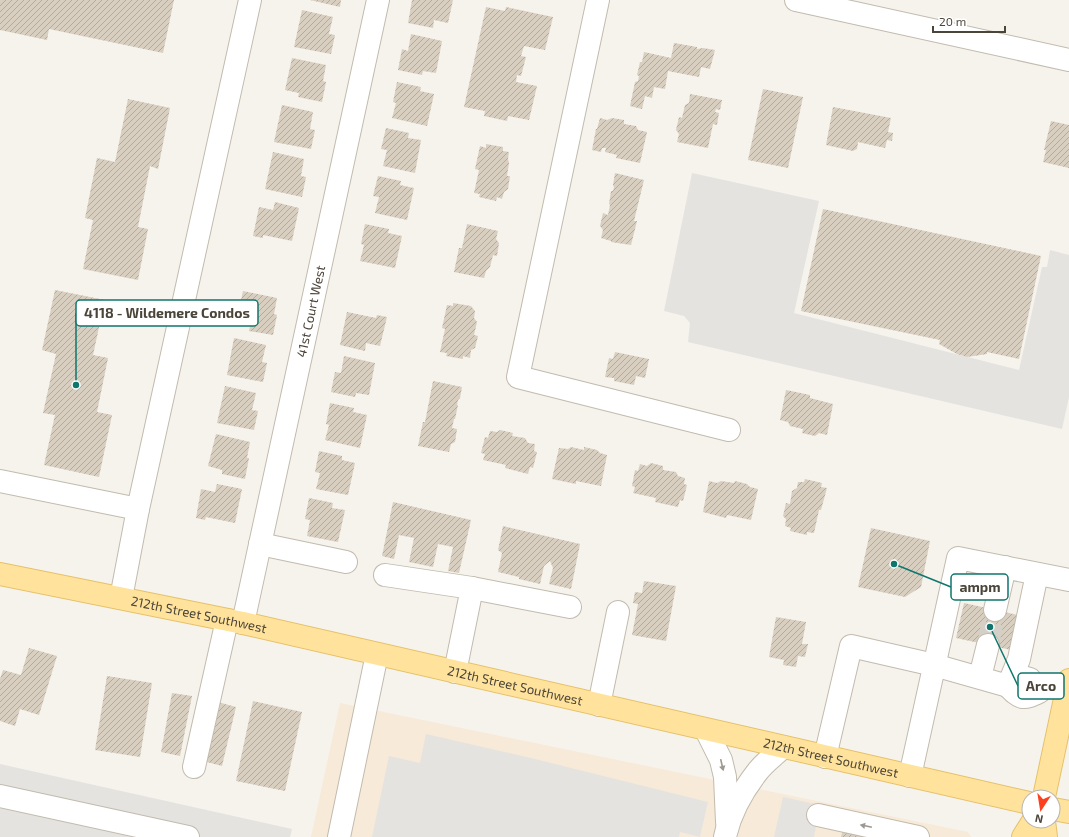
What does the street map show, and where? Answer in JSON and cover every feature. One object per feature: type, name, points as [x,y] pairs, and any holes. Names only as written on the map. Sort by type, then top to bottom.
[{"type":"main road","name":"212th Street Southwest","points":[[0,574],[235,622],[1021,801]]},
{"type":"main road","points":[[1046,789],[1067,690]]},
{"type":"street","points":[[120,598],[138,509],[250,0]]},
{"type":"street","name":"41st Court West","points":[[194,767],[235,622],[260,544],[378,0]]},
{"type":"street","points":[[598,0],[518,377],[729,430]]},
{"type":"street","points":[[796,0],[1069,60]]},
{"type":"street","points":[[0,481],[138,509]]},
{"type":"street","points":[[260,544],[346,562]]},
{"type":"street","points":[[910,776],[958,558],[1069,580]]},
{"type":"street","points":[[995,610],[1005,567]]},
{"type":"street","points":[[1008,686],[1019,659],[1038,574]]},
{"type":"street","points":[[385,575],[472,588],[570,607]]},
{"type":"street","points":[[455,672],[472,588]]},
{"type":"street","points":[[599,705],[618,612]]},
{"type":"street","points":[[980,677],[988,645]]},
{"type":"street","points":[[825,757],[851,646],[980,677],[1008,686],[1018,696],[1025,698],[1039,692],[1067,690]]},
{"type":"street","points":[[339,837],[377,654]]},
{"type":"street","points":[[706,730],[721,760],[725,777],[726,831]]},
{"type":"street","points":[[726,831],[740,798],[759,771],[783,747]]},
{"type":"street","points":[[0,796],[188,837]]},
{"type":"street","points":[[818,815],[918,837]]},
{"type":"shaded area","points":[[692,173],[819,201],[794,313],[1019,370],[1042,267],[1047,267],[1050,250],[1069,255],[1069,397],[1062,429],[688,342],[690,323],[684,316],[664,311]]},
{"type":"shaded area","points":[[340,703],[968,832],[971,837],[311,837]]},
{"type":"shaded area","points":[[426,734],[531,758],[708,802],[700,837],[680,832],[679,837],[372,837],[389,756],[420,763]]},
{"type":"shaded area","points":[[0,764],[292,829],[290,837],[0,837]]},
{"type":"shaded area","points":[[783,797],[820,805],[814,837],[774,837]]},
{"type":"building","points":[[0,0],[174,0],[163,53],[49,29],[47,40],[0,30]]},
{"type":"building","points":[[310,0],[341,0],[340,7]]},
{"type":"building","points":[[412,0],[453,0],[448,23],[434,20],[433,28],[408,23]]},
{"type":"building","points":[[486,7],[505,11],[506,7],[553,17],[545,50],[524,46],[521,56],[526,57],[521,76],[517,75],[516,82],[537,86],[529,120],[508,116],[507,121],[484,116],[485,111],[464,107]]},
{"type":"building","points":[[302,10],[333,17],[329,34],[335,35],[331,54],[294,47]]},
{"type":"building","points":[[411,34],[442,41],[436,73],[423,71],[422,75],[398,70],[402,49],[408,51]]},
{"type":"building","points":[[674,43],[697,47],[697,49],[703,48],[715,50],[710,69],[701,67],[699,77],[668,71],[665,89],[654,87],[652,98],[645,96],[642,109],[630,106],[635,82],[638,81],[639,76],[637,75],[644,52],[671,58]]},
{"type":"building","points":[[292,58],[326,65],[323,81],[326,82],[322,102],[298,97],[299,93],[285,90]]},
{"type":"building","points":[[397,82],[421,87],[420,91],[434,94],[427,126],[392,118],[396,103],[393,102]]},
{"type":"building","points":[[763,89],[803,97],[788,168],[748,160]]},
{"type":"building","points":[[690,94],[722,100],[720,110],[716,109],[715,112],[719,113],[717,125],[713,124],[708,148],[677,142],[679,134],[676,130],[679,117],[682,118],[685,105],[689,103]]},
{"type":"building","points":[[128,99],[170,108],[158,169],[150,166],[138,227],[148,229],[138,280],[83,269],[93,220],[85,218],[97,158],[115,162]]},
{"type":"building","points":[[282,105],[313,112],[310,129],[315,130],[311,149],[274,142]]},
{"type":"building","points":[[833,107],[891,118],[888,132],[893,133],[892,141],[887,140],[885,148],[858,142],[857,149],[853,151],[826,145]]},
{"type":"building","points":[[600,118],[607,120],[612,118],[624,120],[624,124],[636,126],[638,130],[647,132],[640,163],[616,158],[617,155],[605,152],[606,148],[602,148],[601,152],[592,150],[596,129]]},
{"type":"building","points":[[1051,121],[1069,125],[1069,168],[1043,162],[1046,150],[1044,150]]},
{"type":"building","points":[[386,128],[409,133],[408,138],[421,140],[415,173],[383,166],[387,150],[381,149]]},
{"type":"building","points":[[486,144],[503,147],[503,151],[509,152],[507,176],[510,176],[508,189],[504,192],[502,199],[497,197],[496,201],[479,197],[480,194],[474,193],[479,170],[475,169],[480,146],[486,148]]},
{"type":"building","points":[[273,152],[304,159],[301,176],[306,177],[302,197],[265,189]]},
{"type":"building","points":[[615,173],[644,180],[634,221],[637,221],[631,245],[611,242],[601,238],[603,230],[600,226],[603,213],[608,215],[611,191],[613,191],[614,187]]},
{"type":"building","points":[[378,176],[401,181],[400,185],[414,188],[407,220],[375,213],[379,197],[373,196]]},
{"type":"building","points":[[275,202],[299,208],[292,241],[263,235],[263,238],[253,236],[259,207],[273,210]]},
{"type":"building","points":[[823,209],[1041,256],[1019,359],[987,352],[987,354],[967,357],[957,354],[939,344],[940,340],[801,311]]},
{"type":"building","points":[[365,224],[389,229],[388,233],[402,236],[395,268],[360,261],[364,245],[361,244]]},
{"type":"building","points":[[467,224],[498,231],[496,239],[499,243],[497,256],[493,255],[490,267],[486,271],[484,278],[454,272],[459,248],[462,248]]},
{"type":"building","points":[[55,290],[105,300],[93,355],[108,358],[97,412],[112,415],[99,477],[44,465],[55,415],[43,413],[56,354],[42,350]]},
{"type":"building","points":[[243,291],[277,298],[274,314],[277,315],[273,335],[249,331],[250,326],[236,323]]},
{"type":"building","points":[[453,303],[471,306],[475,311],[474,318],[477,322],[474,335],[478,336],[475,348],[471,350],[470,358],[463,356],[463,359],[446,356],[447,353],[440,352],[445,329],[442,328],[447,305],[453,306]]},
{"type":"building","points":[[347,312],[376,318],[377,315],[387,317],[380,346],[366,343],[365,351],[340,345]]},
{"type":"building","points":[[234,338],[266,345],[262,362],[267,363],[263,382],[227,375]]},
{"type":"building","points":[[615,352],[649,359],[645,378],[636,376],[634,385],[614,381],[614,378],[605,377],[609,358],[613,359]]},
{"type":"building","points":[[344,356],[375,363],[369,395],[356,393],[355,397],[331,392],[335,372],[341,373]]},
{"type":"building","points":[[433,381],[462,387],[452,428],[457,429],[455,442],[451,444],[449,452],[418,446],[423,422],[425,422]]},
{"type":"building","points":[[225,386],[256,393],[252,410],[258,411],[254,430],[217,423]]},
{"type":"building","points":[[786,390],[810,395],[810,398],[833,404],[827,435],[819,433],[815,436],[802,433],[803,429],[790,426],[788,422],[780,420]]},
{"type":"building","points":[[330,403],[354,408],[353,412],[367,415],[360,448],[325,440],[329,425],[326,424]]},
{"type":"building","points":[[500,430],[513,433],[512,436],[525,438],[528,443],[535,444],[534,451],[537,452],[533,468],[530,467],[528,474],[505,468],[506,465],[483,460],[485,454],[481,453],[485,437],[488,438],[490,431],[497,432]]},
{"type":"building","points":[[216,434],[250,442],[245,479],[222,474],[222,470],[208,466]]},
{"type":"building","points":[[571,447],[584,450],[584,447],[597,450],[600,453],[607,455],[601,486],[576,481],[576,484],[552,479],[559,448],[568,449]]},
{"type":"building","points":[[319,451],[342,456],[342,460],[355,463],[348,495],[316,489],[320,473],[315,472]]},
{"type":"building","points":[[651,463],[663,466],[663,470],[676,472],[678,476],[685,478],[684,484],[687,485],[683,501],[680,500],[678,507],[655,502],[656,498],[633,493],[635,487],[632,486],[635,470],[638,471],[640,464],[647,466]]},
{"type":"building","points":[[805,479],[822,483],[821,487],[827,488],[821,510],[819,510],[814,533],[807,532],[807,535],[790,531],[791,528],[785,526],[786,519],[783,516],[786,503],[790,504],[792,491],[797,488],[798,482],[804,482]]},
{"type":"building","points":[[709,481],[717,483],[721,481],[734,483],[735,481],[758,489],[751,520],[727,515],[726,518],[703,512]]},
{"type":"building","points":[[217,484],[242,489],[235,523],[206,517],[205,520],[196,518],[201,489],[215,492]]},
{"type":"building","points":[[309,498],[333,503],[332,508],[345,510],[338,542],[307,536],[310,520],[305,519]]},
{"type":"building","points":[[393,502],[471,520],[459,573],[448,571],[453,547],[438,544],[433,567],[409,562],[414,538],[399,535],[394,559],[382,556]]},
{"type":"building","points":[[503,526],[580,544],[571,589],[549,584],[553,568],[550,561],[544,566],[540,584],[498,572],[502,553],[498,550]]},
{"type":"building","points":[[871,528],[930,541],[921,587],[905,597],[858,587]]},
{"type":"building","points":[[644,581],[676,586],[666,641],[632,635],[638,604],[633,603],[635,592],[642,593]]},
{"type":"building","points":[[964,603],[1023,616],[1016,651],[956,638]]},
{"type":"building","points":[[776,617],[806,622],[802,644],[808,644],[805,657],[798,656],[796,667],[783,665],[784,660],[769,657]]},
{"type":"building","points":[[29,648],[57,656],[39,715],[20,709],[15,726],[0,721],[0,679],[3,670],[21,675]]},
{"type":"building","points":[[107,676],[152,683],[140,757],[95,750]]},
{"type":"building","points":[[172,693],[192,696],[180,756],[161,752]]},
{"type":"building","points":[[253,701],[302,712],[285,791],[236,781]]},
{"type":"building","points":[[218,702],[236,707],[222,766],[203,761]]},
{"type":"building","points":[[843,828],[883,837],[841,837]]},
{"type":"tunnel","points":[[988,645],[995,610]]},
{"type":"place","name":"4118 - Wildemere Condos","points":[[76,385]]},
{"type":"place","name":"ampm","points":[[894,564]]},
{"type":"place","name":"Arco","points":[[990,627]]}]
